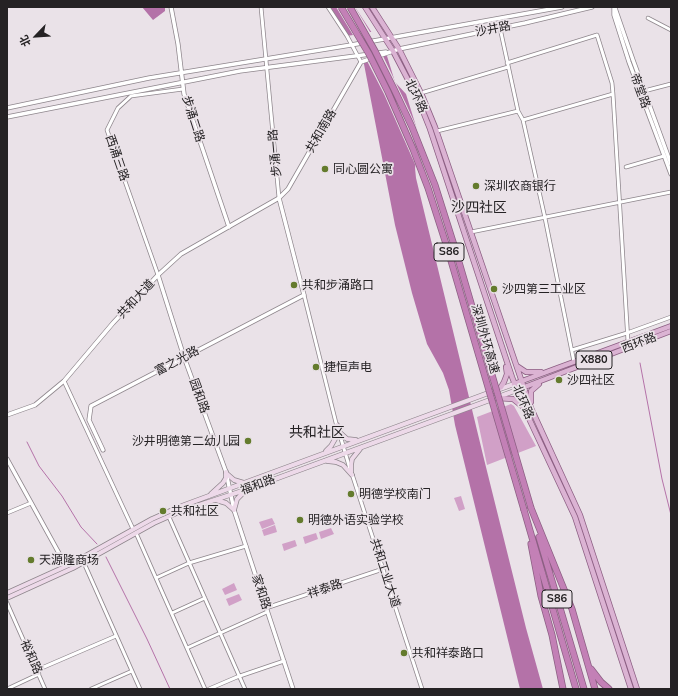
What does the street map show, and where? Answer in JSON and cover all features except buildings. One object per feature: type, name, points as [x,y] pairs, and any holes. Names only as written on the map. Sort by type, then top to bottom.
[{"type":"highway","name":"深圳外环高速","points":[[342,7],[369,54],[388,92],[414,149],[428,188],[448,247],[576,689]]},
{"type":"highway","name":"深圳外环高速","points":[[350,7],[394,88],[412,127],[435,185],[584,689]]},
{"type":"highway","points":[[531,508],[572,609],[595,689]]},
{"type":"highway","points":[[524,510],[541,596],[552,635],[563,689]]},
{"type":"highway","points":[[585,654],[593,671],[601,682],[609,689]]},
{"type":"main road","name":"北环路","points":[[365,7],[384,39],[394,50],[421,93],[437,131],[514,362],[532,408],[580,515],[637,689]]},
{"type":"main road","name":"北环路","points":[[372,7],[392,38],[394,50],[415,93],[430,129],[514,384],[575,517],[630,689]]},
{"type":"main road","name":"西环路","points":[[514,384],[671,326]]},
{"type":"main road","name":"西环路","points":[[517,390],[671,331]]},
{"type":"main road","points":[[494,391],[501,387],[506,377],[505,357]]},
{"type":"main road","points":[[514,362],[521,370],[526,372],[549,371]]},
{"type":"main road","points":[[532,408],[531,391],[534,387],[546,379]]},
{"type":"main road","name":"福和路","points":[[7,598],[84,563],[167,512],[476,396],[514,384]]},
{"type":"main road","name":"福和路","points":[[7,592],[66,566],[135,531],[169,516],[248,489],[517,390]]},
{"type":"main road","points":[[496,398],[514,399],[525,410]]},
{"type":"main road","points":[[320,454],[329,449],[333,443],[336,436],[337,425]]},
{"type":"main road","points":[[338,431],[347,439],[360,439]]},
{"type":"main road","points":[[352,475],[352,459],[355,453],[363,447]]},
{"type":"main road","points":[[323,461],[333,461],[340,464],[352,475]]},
{"type":"main road","points":[[226,472],[234,480],[246,482]]},
{"type":"main road","points":[[209,496],[223,483],[226,478],[226,472]]},
{"type":"main road","points":[[234,510],[239,496],[248,489]]},
{"type":"main road","points":[[213,500],[223,501],[230,505],[234,510]]},
{"type":"street","name":"步涌二路","points":[[171,7],[178,44],[183,89],[229,227]]},
{"type":"street","name":"步涌一路","points":[[261,7],[279,198],[304,295]]},
{"type":"street","points":[[328,7],[361,62],[394,50]]},
{"type":"street","points":[[7,108],[181,73],[392,38],[562,7]]},
{"type":"street","name":"沙井路","points":[[394,50],[592,7]]},
{"type":"street","name":"帝堂路","points":[[614,7],[671,164]]},
{"type":"street","name":"帝堂路","points":[[614,7],[614,15],[629,62],[668,155],[671,174]]},
{"type":"street","points":[[648,18],[671,30]]},
{"type":"street","points":[[500,28],[507,65],[518,111],[523,120],[545,218],[574,362]]},
{"type":"street","points":[[421,93],[596,35],[612,83],[628,342]]},
{"type":"street","points":[[7,117],[240,71],[394,50]]},
{"type":"street","name":"共和南路","points":[[279,198],[288,189],[361,62]]},
{"type":"street","points":[[644,91],[671,84]]},
{"type":"street","name":"西涌三路","points":[[158,275],[107,130],[118,108],[131,96],[183,89]]},
{"type":"street","points":[[523,120],[613,94]]},
{"type":"street","points":[[437,131],[518,111]]},
{"type":"street","points":[[626,167],[668,155]]},
{"type":"street","points":[[470,232],[671,192]]},
{"type":"street","name":"共和大道","points":[[7,415],[35,405],[64,381],[113,323],[158,275],[181,254],[279,198]]},
{"type":"street","name":"园和路","points":[[158,275],[184,357],[226,472],[231,495]]},
{"type":"street","name":"富之光路","points":[[103,450],[89,420],[91,406],[304,295]]},
{"type":"street","name":"共和工业大道","points":[[304,295],[338,431],[422,689]]},
{"type":"street","points":[[572,350],[627,333],[671,317]]},
{"type":"street","points":[[64,381],[135,531],[205,689]]},
{"type":"street","points":[[7,459],[66,566]]},
{"type":"street","name":"家和路","points":[[231,495],[234,510],[293,689]]},
{"type":"street","points":[[7,513],[31,503]]},
{"type":"street","points":[[169,516],[245,689]]},
{"type":"street","points":[[156,578],[189,563],[246,546]]},
{"type":"street","points":[[84,563],[140,689]]},
{"type":"street","name":"祥泰路","points":[[187,648],[267,610],[383,569]]},
{"type":"street","points":[[172,613],[205,598]]},
{"type":"street","name":"裕和路","points":[[7,603],[45,689]]},
{"type":"street","points":[[37,670],[116,636]]},
{"type":"street","points":[[209,689],[239,676],[284,661]]},
{"type":"street","points":[[91,689],[132,671]]},
{"type":"street","points":[[7,689],[39,674]]},
{"type":"shaded area","points":[[142,7],[165,7],[165,11],[153,20]]},
{"type":"shaded area","points":[[330,7],[355,7],[387,56],[395,82],[406,94],[420,139],[415,168],[416,178],[483,455],[526,628],[543,689],[520,689],[455,425],[449,390],[443,373],[427,344],[412,293],[395,225],[363,59]]},
{"type":"shaded area","points":[[511,404],[514,406],[536,446],[487,465],[477,417]]},
{"type":"shaded area","points":[[461,496],[465,509],[459,511],[454,498]]},
{"type":"shaded area","points":[[272,518],[275,524],[262,529],[259,522]]},
{"type":"shaded area","points":[[275,525],[277,532],[264,536],[262,530]]},
{"type":"shaded area","points":[[331,528],[334,534],[321,539],[319,532]]},
{"type":"shaded area","points":[[316,533],[318,539],[305,544],[303,537]]},
{"type":"shaded area","points":[[295,540],[297,546],[284,551],[282,544]]},
{"type":"shaded area","points":[[234,583],[237,590],[225,595],[222,589]]},
{"type":"shaded area","points":[[239,594],[242,600],[229,606],[226,599]]},
{"type":"pier","points":[[336,7],[355,7],[370,32],[373,32],[388,55],[383,56],[422,139],[418,171],[384,94],[366,59],[361,60],[347,36],[353,35]]},
{"type":"waterway","points":[[640,363],[662,479],[671,515]]},
{"type":"waterway","points":[[27,442],[39,466],[62,496],[81,527],[97,544]]},
{"type":"waterway","points":[[106,557],[170,689]]},
{"type":"place","name":"同心圆公寓","points":[[325,169]]},
{"type":"place","name":"深圳农商银行","points":[[476,186]]},
{"type":"place","name":"共和步涌路口","points":[[294,285]]},
{"type":"place","name":"沙四第三工业区","points":[[494,289]]},
{"type":"place","name":"捷恒声电","points":[[316,367]]},
{"type":"place","name":"沙四社区","points":[[559,380]]},
{"type":"place","name":"沙井明德第二幼儿园","points":[[248,441]]},
{"type":"place","name":"明德学校南门","points":[[351,494]]},
{"type":"place","name":"共和社区","points":[[163,511]]},
{"type":"place","name":"明德外语实验学校","points":[[300,520]]},
{"type":"place","name":"天源隆商场","points":[[31,560]]},
{"type":"place","name":"共和祥泰路口","points":[[404,653]]},
{"type":"district","name":"沙四社区","points":[[479,208]]},
{"type":"district","name":"共和社区","points":[[317,433]]}]
